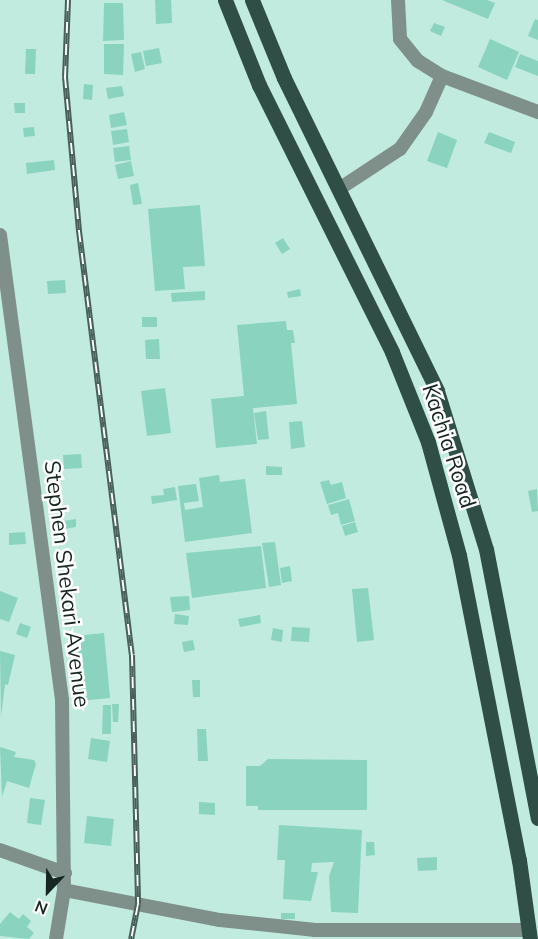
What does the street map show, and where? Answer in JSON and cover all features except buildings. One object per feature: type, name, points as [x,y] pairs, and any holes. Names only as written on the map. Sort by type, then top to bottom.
[{"type":"main road","name":"Kachia Road","points":[[225,0],[259,85],[392,352],[428,442],[459,555],[519,860],[530,934]]},
{"type":"main road","name":"Kachia Road","points":[[252,0],[284,78],[419,350],[467,478],[486,549],[538,818]]},
{"type":"street","points":[[398,0],[400,39],[418,61],[442,76],[538,112]]},
{"type":"street","points":[[339,189],[400,149],[426,112],[442,76]]},
{"type":"street","name":"Stephen Shekari Avenue","points":[[0,235],[62,700],[65,873],[56,939]]},
{"type":"street","points":[[0,850],[65,873]]},
{"type":"street","points":[[64,890],[220,920],[315,930],[530,934]]},
{"type":"railway","points":[[68,0],[65,77],[79,231],[132,655],[138,904],[131,939]]}]
